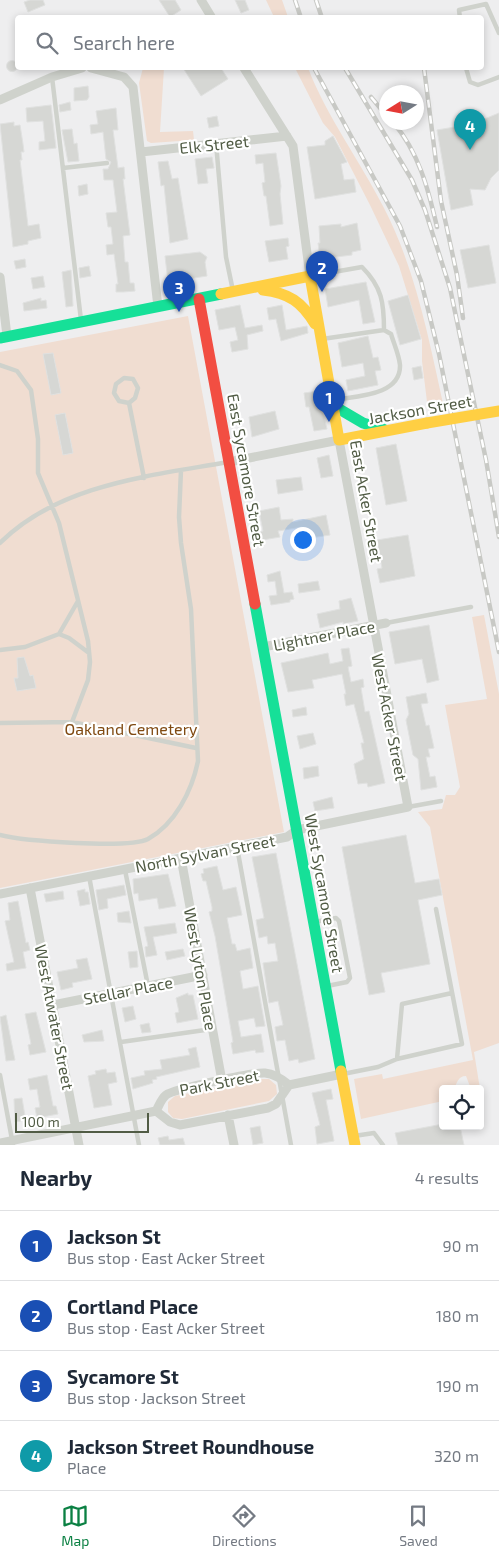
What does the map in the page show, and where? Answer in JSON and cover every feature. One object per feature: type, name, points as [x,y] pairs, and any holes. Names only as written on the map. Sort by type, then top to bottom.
[{"type":"street","points":[[201,0],[210,15]]},
{"type":"street","points":[[0,100],[52,77],[75,70]]},
{"type":"street","points":[[98,70],[124,77],[133,87],[158,307]]},
{"type":"street","name":"East Acker Street","points":[[245,70],[294,150],[310,276],[373,626]]},
{"type":"street","name":"Elk Street","points":[[140,152],[287,136]]},
{"type":"street","points":[[0,277],[4,337],[310,276]]},
{"type":"street","points":[[250,289],[286,292],[299,300],[310,315],[321,337]]},
{"type":"street","name":"East Sycamore Street","points":[[199,299],[263,647]]},
{"type":"street","points":[[333,403],[355,421],[370,427],[393,430]]},
{"type":"street","name":"Jackson Street","points":[[229,462],[499,411]]},
{"type":"street","name":"Lightner Place","points":[[263,647],[386,624]]},
{"type":"street","name":"West Acker Street","points":[[373,626],[408,807]]},
{"type":"street","name":"West Sycamore Street","points":[[263,647],[354,1141]]},
{"type":"street","name":"North Sylvan Street","points":[[0,894],[287,837],[297,830],[408,807]]},
{"type":"street","name":"West Lyton Place","points":[[181,858],[222,1081]]},
{"type":"street","name":"West Atwater Street","points":[[30,888],[79,1145]]},
{"type":"street","name":"Stellar Place","points":[[52,1005],[203,975]]},
{"type":"street","name":"Park Street","points":[[156,1111],[166,1095],[174,1091],[222,1081],[264,1073],[278,1076],[289,1085]]},
{"type":"street","points":[[0,1143],[13,1143],[75,1127],[156,1111],[170,1122],[180,1124],[268,1108],[276,1104],[289,1085],[342,1074]]},
{"type":"street","points":[[228,1115],[234,1145]]},
{"type":"lane","points":[[460,15],[459,10],[486,4],[499,33]]},
{"type":"lane","points":[[467,70],[470,82],[478,85],[499,77]]},
{"type":"lane","points":[[52,77],[81,322]]},
{"type":"lane","points":[[216,143],[226,257],[233,292]]},
{"type":"lane","points":[[63,168],[107,163]]},
{"type":"lane","points":[[310,276],[362,267],[376,281],[384,310],[384,330]]},
{"type":"lane","points":[[321,337],[384,330],[392,334],[400,364],[398,376],[387,388],[379,392],[333,403]]},
{"type":"lane","points":[[0,366],[17,371],[31,390],[38,439],[38,473],[59,523],[89,654],[88,680],[72,722]]},
{"type":"lane","points":[[124,378],[133,379],[138,388],[135,398],[129,403],[119,401],[114,393],[116,384],[124,378]]},
{"type":"lane","points":[[129,403],[144,478]]},
{"type":"lane","points":[[0,543],[14,530],[52,506],[78,495],[144,478],[229,462]]},
{"type":"lane","points":[[0,835],[96,844],[146,840],[166,827],[194,780],[198,761],[192,609],[181,543],[179,517],[181,470]]},
{"type":"lane","points":[[0,650],[25,647],[58,634],[78,601]]},
{"type":"lane","points":[[386,624],[471,608]]},
{"type":"lane","points":[[58,634],[69,638],[89,654]]},
{"type":"lane","points":[[0,723],[72,722],[196,748]]},
{"type":"lane","points":[[408,807],[441,801]]},
{"type":"lane","points":[[237,847],[291,1145]]},
{"type":"lane","points":[[125,869],[148,986]]},
{"type":"lane","points":[[89,876],[121,1042],[132,1116],[139,1145]]},
{"type":"lane","points":[[342,1074],[378,1067],[397,1059],[462,1044],[436,909]]},
{"type":"lane","points":[[314,922],[336,918],[339,921],[350,978],[347,982],[326,986]]},
{"type":"lane","points":[[397,1059],[402,1004],[452,993]]},
{"type":"lane","points":[[121,1042],[186,1031],[212,1029]]},
{"type":"lane","points":[[0,1075],[13,1143]]},
{"type":"lane","points":[[354,1141],[374,1133],[383,1145]]},
{"type":"green space","points":[[266,0],[282,0],[287,15],[273,15]]},
{"type":"green space","points":[[142,70],[164,70],[160,132],[193,131],[194,140],[151,143],[147,141],[139,83]]},
{"type":"green space","points":[[296,70],[309,70],[334,121],[375,190],[395,232],[405,256],[420,306],[444,408],[428,410],[422,361],[422,340],[399,266],[335,137],[323,123]]},
{"type":"green space","name":"Oakland Cemetery","points":[[188,316],[284,832],[0,888],[0,352]]},
{"type":"green space","points":[[484,615],[499,694],[499,1043],[474,1052],[479,1085],[469,1085],[466,1076],[463,1076],[456,1085],[439,1085],[439,1102],[361,1119],[354,1079],[382,1074],[383,1079],[473,1060],[430,827],[418,812],[442,809],[446,795],[455,795],[460,787],[445,705],[487,699],[472,617]]},
{"type":"green space","points":[[260,1079],[269,1079],[276,1085],[277,1094],[269,1101],[182,1119],[173,1118],[168,1112],[168,1102],[175,1096]]},
{"type":"building","points":[[43,0],[45,5],[28,12],[24,2]]},
{"type":"building","points":[[159,0],[175,0],[181,10],[173,15],[169,15]]},
{"type":"building","points":[[235,0],[245,0],[249,10],[241,13]]},
{"type":"building","points":[[14,61],[16,70],[12,72],[6,66],[8,62]]},
{"type":"building","points":[[184,70],[222,70],[228,79],[201,96]]},
{"type":"building","points":[[88,86],[89,97],[87,100],[74,101],[74,88]]},
{"type":"building","points":[[70,102],[71,110],[60,112],[59,105]]},
{"type":"building","points":[[51,105],[56,148],[39,150],[39,142],[45,141],[43,121],[27,122],[26,108]]},
{"type":"building","points":[[116,108],[118,130],[113,130],[118,168],[124,167],[125,179],[123,179],[130,235],[123,236],[125,262],[128,262],[130,283],[134,283],[135,291],[123,292],[116,292],[116,284],[118,284],[114,254],[107,255],[106,245],[113,244],[111,227],[108,227],[106,213],[117,212],[113,180],[104,180],[103,169],[108,169],[111,162],[106,159],[103,132],[91,134],[90,125],[98,124],[96,111]]},
{"type":"building","points":[[499,113],[499,170],[491,178],[485,190],[470,189],[473,205],[451,210],[437,130],[472,124]]},
{"type":"building","points":[[217,116],[219,126],[209,128],[207,118]]},
{"type":"building","points":[[14,122],[14,126],[20,125],[23,144],[24,152],[21,152],[22,160],[20,160],[28,226],[39,224],[41,238],[28,241],[28,244],[13,247],[0,124]]},
{"type":"building","points":[[72,129],[74,144],[77,143],[79,161],[68,162],[62,130]]},
{"type":"building","points":[[333,136],[347,162],[341,164],[344,180],[354,179],[356,192],[315,199],[307,147],[325,145],[325,141]]},
{"type":"building","points":[[276,153],[281,186],[283,224],[270,226],[266,196],[264,196],[262,183],[265,182],[263,163],[256,164],[255,155]]},
{"type":"building","points":[[212,157],[214,168],[206,169],[208,183],[198,184],[195,159]]},
{"type":"building","points":[[168,161],[172,179],[178,178],[188,239],[170,243],[164,185],[161,186],[158,162]]},
{"type":"building","points":[[87,184],[88,194],[79,196],[78,186]]},
{"type":"building","points":[[357,223],[361,250],[352,252],[352,255],[320,259],[318,243],[320,243],[319,226],[341,224],[341,227]]},
{"type":"building","points":[[288,238],[289,246],[286,247],[288,259],[269,262],[265,241]]},
{"type":"building","points":[[489,245],[496,283],[468,288],[460,250]]},
{"type":"building","points":[[200,252],[207,257],[205,262],[207,276],[168,282],[165,256]]},
{"type":"building","points":[[25,259],[26,267],[16,269],[14,261]]},
{"type":"building","points":[[89,266],[91,276],[80,278],[79,268]]},
{"type":"building","points":[[71,270],[73,306],[66,307],[62,272]]},
{"type":"building","points":[[43,276],[45,287],[33,289],[31,278]]},
{"type":"building","points":[[366,282],[375,322],[363,324],[359,300],[328,307],[325,289]]},
{"type":"building","points":[[408,295],[421,339],[400,345],[388,301]]},
{"type":"building","points":[[41,298],[41,301],[46,300],[47,308],[24,311],[23,303]]},
{"type":"building","points":[[240,305],[245,328],[262,325],[263,331],[247,335],[248,349],[232,352],[230,342],[238,340],[235,327],[219,330],[215,310]]},
{"type":"building","points":[[282,305],[286,330],[307,326],[308,333],[281,341],[276,319],[269,320],[267,308]]},
{"type":"building","points":[[368,336],[373,358],[378,357],[381,370],[375,371],[378,385],[348,391],[346,380],[365,376],[363,363],[342,367],[338,343]]},
{"type":"building","points":[[53,353],[61,393],[51,395],[43,354]]},
{"type":"building","points":[[421,366],[423,378],[414,380],[412,368]]},
{"type":"building","points":[[318,391],[327,429],[314,431],[309,407],[306,407],[304,393]]},
{"type":"building","points":[[275,411],[279,429],[252,437],[249,417]]},
{"type":"building","points":[[65,413],[73,453],[63,455],[55,415]]},
{"type":"building","points":[[396,444],[407,501],[386,505],[376,448]]},
{"type":"building","points":[[329,455],[333,476],[321,478],[317,458]]},
{"type":"building","points":[[301,477],[303,490],[278,494],[276,480]]},
{"type":"building","points":[[279,507],[281,520],[293,519],[293,522],[326,515],[330,535],[304,539],[302,527],[278,531],[280,537],[257,541],[255,533],[263,531],[259,511]]},
{"type":"building","points":[[408,535],[415,576],[380,583],[377,569],[382,568],[377,540]]},
{"type":"building","points":[[280,571],[284,593],[292,592],[294,599],[290,600],[290,602],[271,605],[269,596],[277,595],[275,581],[268,582],[267,575]]},
{"type":"building","points":[[318,581],[320,590],[299,593],[298,584]]},
{"type":"building","points":[[351,598],[358,621],[343,624],[343,622],[320,628],[317,614],[340,609],[339,601]]},
{"type":"building","points":[[429,625],[439,680],[427,683],[422,659],[395,664],[389,632]]},
{"type":"building","points":[[349,648],[352,666],[348,667],[351,682],[363,679],[364,687],[361,688],[365,712],[369,711],[385,783],[368,787],[367,783],[358,784],[354,764],[364,759],[361,743],[364,743],[354,704],[346,706],[342,674],[312,680],[314,688],[288,692],[281,663],[328,653],[330,664],[343,661],[341,649]]},
{"type":"building","points":[[24,657],[30,676],[33,675],[36,688],[17,691],[14,678],[18,678],[17,658]]},
{"type":"building","points":[[426,693],[428,703],[421,704],[426,726],[429,725],[434,748],[428,749],[430,757],[426,757],[430,777],[435,776],[437,787],[421,790],[418,759],[413,755],[406,720],[409,714],[406,697]]},
{"type":"building","points":[[306,707],[307,715],[293,717],[292,710]]},
{"type":"building","points":[[313,733],[316,744],[300,749],[297,736]]},
{"type":"building","points":[[318,766],[319,776],[304,779],[303,768]]},
{"type":"building","points":[[332,797],[334,808],[315,811],[313,802]]},
{"type":"building","points":[[406,835],[415,883],[439,879],[442,895],[418,900],[430,964],[381,973],[385,992],[369,995],[342,847]]},
{"type":"building","points":[[276,853],[315,1059],[299,1063],[298,1059],[289,1061],[285,1040],[277,1041],[275,1027],[283,1025],[278,1001],[269,1003],[263,963],[278,961],[275,943],[268,944],[267,936],[259,938],[256,920],[264,918],[252,857]]},
{"type":"building","points":[[217,866],[223,890],[236,887],[242,915],[227,918],[232,944],[235,944],[237,951],[250,948],[253,968],[240,971],[243,989],[258,986],[265,1026],[256,1027],[254,1018],[238,1021],[241,1037],[261,1034],[264,1052],[256,1053],[255,1050],[233,1054],[231,1043],[233,1042],[215,936],[209,912],[212,911],[212,907],[206,881],[203,881],[201,874],[204,873],[203,869]]},
{"type":"building","points":[[168,874],[176,906],[159,909],[157,898],[139,901],[138,893],[134,894],[133,879]]},
{"type":"building","points":[[124,885],[126,895],[107,899],[108,908],[99,910],[96,890]]},
{"type":"building","points":[[85,889],[85,892],[88,892],[90,904],[80,906],[77,891]]},
{"type":"building","points":[[63,891],[64,899],[46,902],[44,894]]},
{"type":"building","points":[[18,901],[26,943],[28,942],[30,950],[23,952],[26,968],[7,971],[6,964],[14,962],[5,921],[10,920],[8,903]]},
{"type":"building","points":[[129,911],[131,923],[118,922],[117,913]]},
{"type":"building","points":[[175,923],[177,933],[153,937],[157,955],[146,957],[145,947],[148,946],[144,927]]},
{"type":"building","points":[[183,949],[185,956],[167,960],[165,952]]},
{"type":"building","points":[[137,951],[138,967],[130,968],[128,952]]},
{"type":"building","points":[[87,958],[92,979],[72,983],[73,987],[61,990],[57,972],[78,968],[76,960]]},
{"type":"building","points":[[188,993],[188,995],[193,995],[198,1019],[177,1023],[175,1013],[179,1012],[176,998]]},
{"type":"building","points":[[133,1006],[136,1019],[125,1022],[122,1008]]},
{"type":"building","points":[[36,1012],[46,1052],[30,1055],[28,1045],[31,1044],[25,1014]]},
{"type":"building","points":[[6,1015],[15,1060],[6,1061],[0,1017]]},
{"type":"building","points":[[149,1023],[151,1032],[142,1033],[140,1025]]},
{"type":"building","points":[[102,1030],[104,1041],[84,1042],[82,1035]]},
{"type":"building","points":[[196,1047],[200,1067],[156,1077],[157,1079],[152,1080],[153,1083],[133,1089],[131,1078],[145,1075],[144,1071],[162,1069],[160,1060],[190,1055],[188,1049]]},
{"type":"building","points":[[106,1069],[107,1073],[115,1072],[117,1082],[108,1084],[112,1105],[94,1108],[88,1076],[96,1074],[95,1071]]},
{"type":"building","points":[[47,1075],[53,1106],[56,1106],[58,1114],[37,1118],[35,1108],[40,1107],[37,1089],[30,1090],[28,1079]]},
{"type":"building","points":[[331,1089],[333,1099],[326,1100],[334,1141],[317,1144],[315,1127],[320,1125],[312,1093]]},
{"type":"building","points":[[22,1098],[25,1116],[22,1117],[22,1121],[15,1122],[14,1099]]},
{"type":"building","points":[[439,1125],[439,1130],[461,1130],[464,1145],[398,1145],[395,1133]]},
{"type":"building","points":[[260,1126],[263,1143],[253,1145],[250,1128]]},
{"type":"building","points":[[168,1136],[169,1140],[183,1138],[185,1145],[160,1145],[158,1138]]},
{"type":"railway","points":[[295,0],[300,15]]},
{"type":"railway","points":[[316,0],[321,15]]},
{"type":"railway","points":[[315,70],[400,226],[421,281],[439,354],[499,652]]},
{"type":"railway","points":[[346,70],[412,180],[425,210],[450,288],[486,460],[499,537]]},
{"type":"railway","points":[[424,70],[441,201],[457,275],[463,318]]},
{"type":"railway","points":[[371,97],[379,107]]},
{"type":"railway","points":[[399,130],[416,159],[426,185],[437,227]]},
{"type":"traffic: fast","points":[[0,338],[221,294]]},
{"type":"traffic: fast","points":[[334,406],[363,423],[383,429]]},
{"type":"traffic: fast","points":[[255,604],[341,1071]]},
{"type":"traffic: slow","points":[[221,294],[310,276],[339,440],[427,423]]},
{"type":"traffic: slow","points":[[263,290],[280,293],[294,300],[300,304],[315,324]]},
{"type":"traffic: slow","points":[[427,423],[499,411]]},
{"type":"traffic: slow","points":[[341,1071],[355,1145]]},
{"type":"traffic: jam","points":[[199,299],[255,604]]},
{"type":"place","name":"Jackson Street Roundhouse","points":[[470,150]]},
{"type":"place","name":"Cortland Place","points":[[322,292]]},
{"type":"place","name":"Sycamore St","points":[[179,312]]},
{"type":"place","name":"Jackson St","points":[[329,422]]}]
